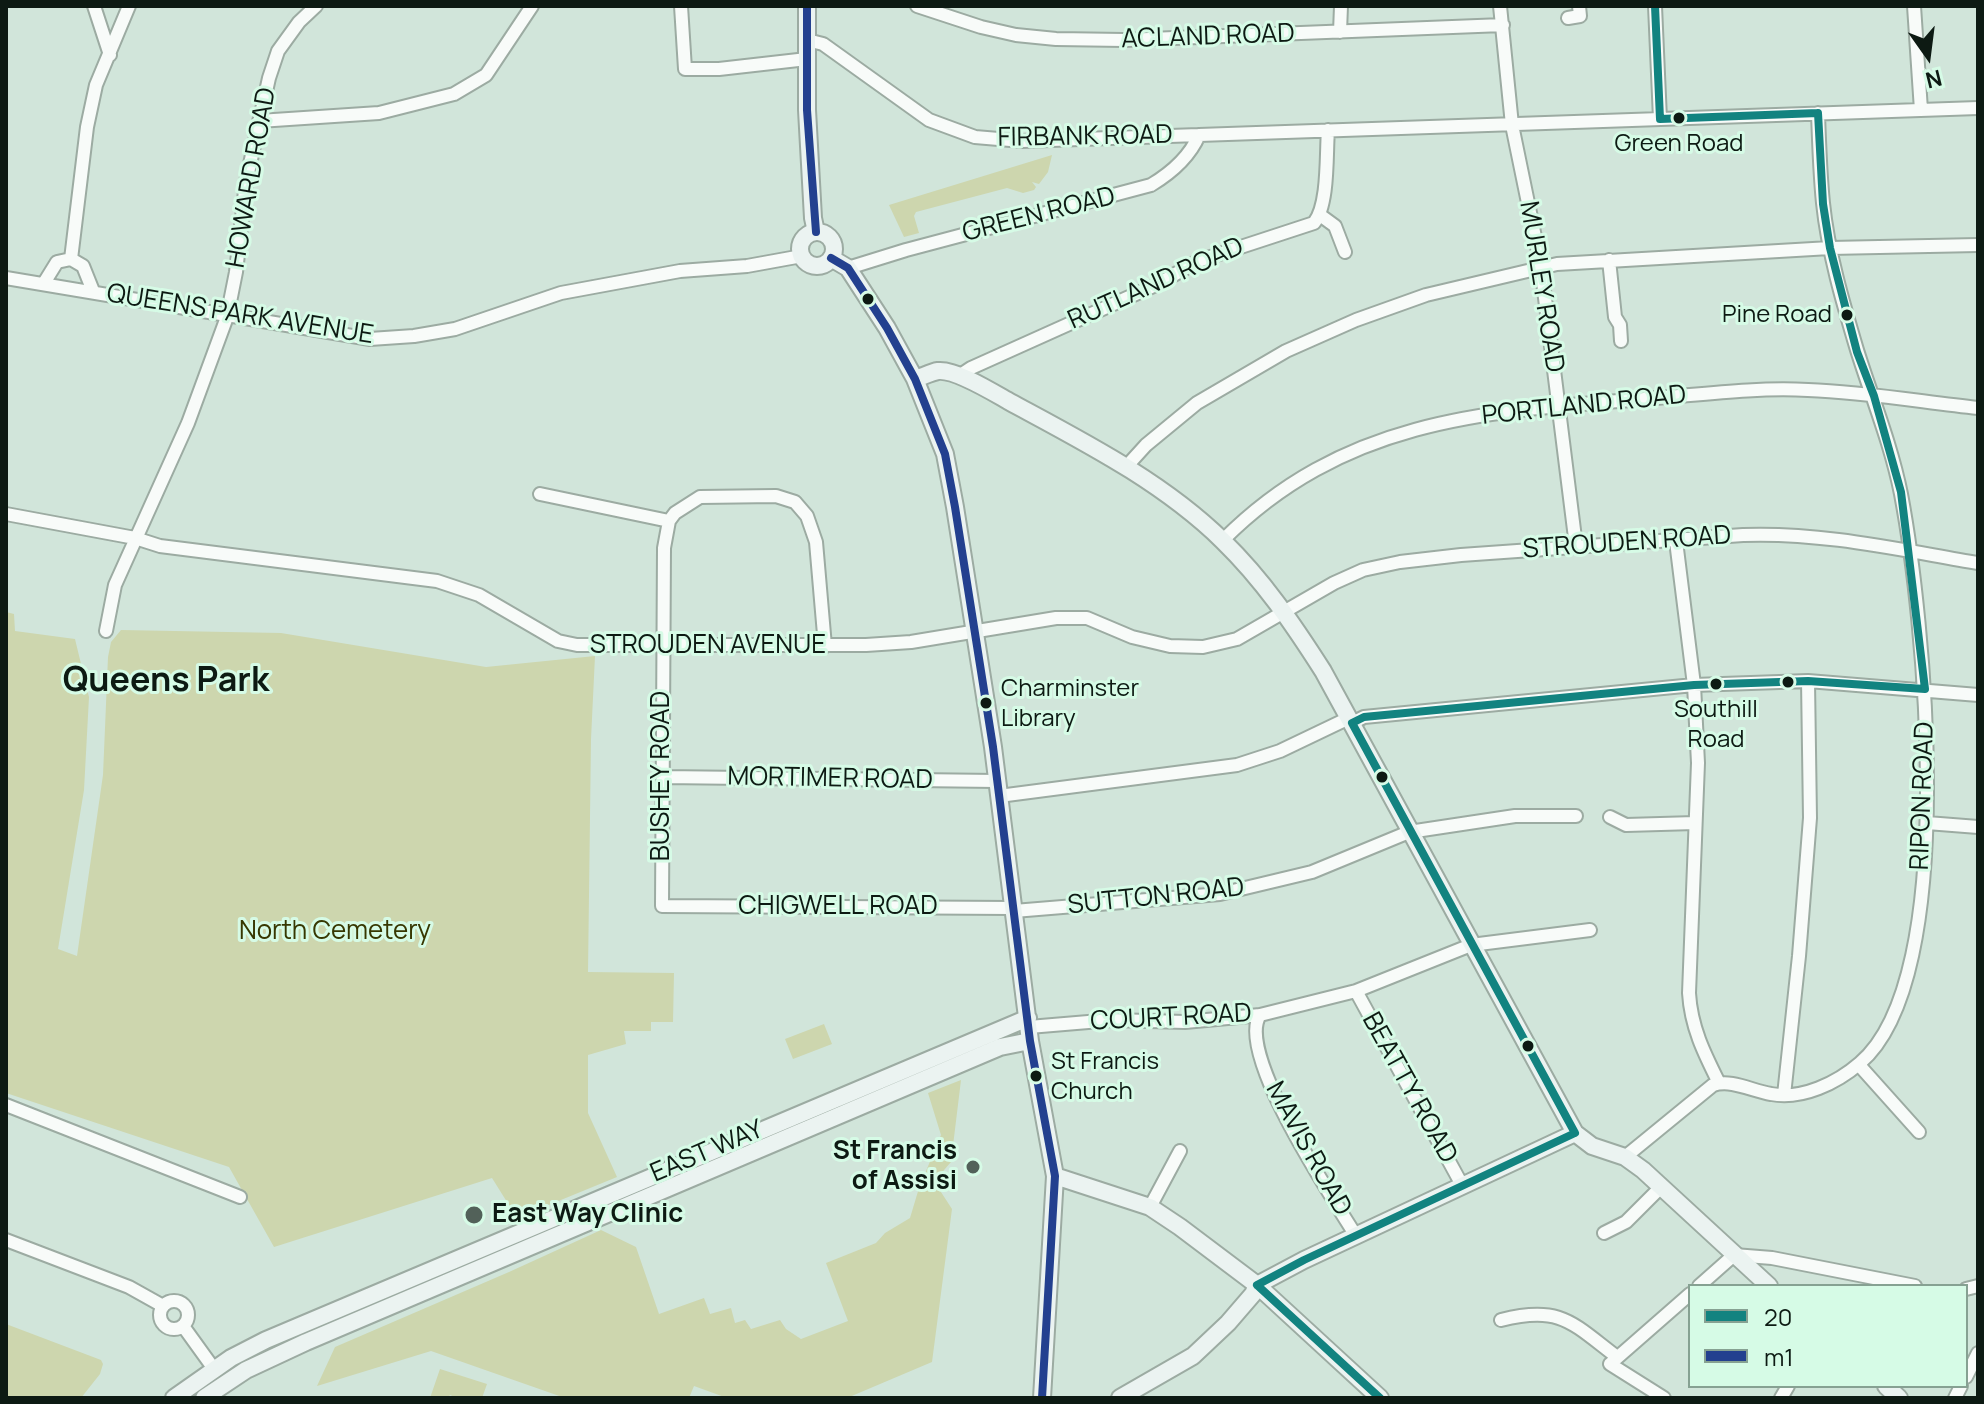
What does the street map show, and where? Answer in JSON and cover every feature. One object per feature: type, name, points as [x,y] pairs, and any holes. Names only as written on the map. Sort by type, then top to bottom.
[{"type":"street","points":[[94,6],[110,55]]},
{"type":"street","points":[[71,259],[87,127],[96,85],[129,6]]},
{"type":"street","name":"HOWARD ROAD","points":[[106,631],[115,585],[188,423],[227,317],[236,272],[246,182],[278,51],[299,22],[316,6]]},
{"type":"street","points":[[259,121],[379,113],[454,94],[486,75],[532,6]]},
{"type":"street","points":[[681,6],[685,69],[728,68],[807,59]]},
{"type":"street","points":[[807,6],[813,218],[816,232]]},
{"type":"street","name":"ACLAND ROAD","points":[[917,6],[981,27],[1032,37],[1124,40],[1503,25]]},
{"type":"street","points":[[1340,32],[1341,6]]},
{"type":"street","name":"MURLEY ROAD","points":[[1500,6],[1512,125],[1541,266],[1576,546]]},
{"type":"street","points":[[1568,18],[1580,16],[1579,6]]},
{"type":"street","points":[[1655,6],[1660,119]]},
{"type":"street","points":[[1914,6],[1921,110]]},
{"type":"street","name":"FIRBANK ROAD","points":[[807,40],[823,44],[929,120],[975,137],[1022,141],[1199,135]]},
{"type":"street","points":[[1199,135],[1978,108]]},
{"type":"street","name":"RIPON ROAD","points":[[1719,1083],[1784,1095],[1809,1092],[1859,1065],[1889,1027],[1909,969],[1919,912],[1927,823],[1925,689],[1909,551],[1901,492],[1874,396],[1857,352],[1830,248],[1823,204],[1818,113]]},
{"type":"street","points":[[1328,130],[1320,215],[1335,226],[1345,252]]},
{"type":"street","name":"GREEN ROAD","points":[[848,268],[1151,185],[1180,162],[1199,135]]},
{"type":"street","name":"RUTLAND ROAD","points":[[959,376],[1158,284],[1198,261],[1314,223],[1320,215]]},
{"type":"street","points":[[823,233],[833,241],[831,258],[824,265],[816,266],[802,256],[802,241],[806,236],[823,233]]},
{"type":"street","points":[[1126,467],[1146,445],[1197,403],[1286,351],[1356,320],[1426,295],[1541,266],[1830,248],[1978,245]]},
{"type":"street","name":"QUEENS PARK AVENUE","points":[[6,278],[370,339],[455,329],[561,293],[680,271],[747,266],[802,256]]},
{"type":"street","points":[[831,258],[848,268],[887,328],[915,379],[945,454],[998,789],[1029,1029],[1055,1176],[1042,1398]]},
{"type":"street","points":[[44,283],[57,262],[71,259],[83,266],[93,291]]},
{"type":"street","points":[[1609,260],[1621,341]]},
{"type":"street","points":[[915,379],[939,370],[959,376],[1126,467],[1223,540],[1284,610],[1350,721],[1575,1133],[1592,1146],[1625,1157],[1767,1284]]},
{"type":"street","name":"PORTLAND ROAD","points":[[1223,540],[1281,489],[1320,465],[1369,443],[1435,424],[1558,405],[1792,390],[1978,408]]},
{"type":"street","points":[[540,494],[669,521],[675,513],[700,497],[776,496],[795,502],[807,516],[816,542],[825,646]]},
{"type":"street","name":"STROUDEN AVENUE","points":[[6,514],[135,538],[160,546],[437,581],[479,595],[558,641],[577,645],[825,646],[911,642],[1056,618],[1087,618],[1132,637],[1170,646],[1203,647],[1237,639],[1284,610]]},
{"type":"street","name":"BUSHEY ROAD","points":[[662,906],[664,548],[669,521]]},
{"type":"street","name":"STROUDEN ROAD","points":[[1284,610],[1363,570],[1400,562],[1576,546],[1784,534],[1825,537],[1978,563]]},
{"type":"street","points":[[1625,1157],[1701,1093],[1719,1083],[1690,1015],[1698,763],[1694,685],[1676,541]]},
{"type":"street","points":[[1784,1095],[1810,818],[1808,681]]},
{"type":"street","name":"MORTIMER ROAD","points":[[663,777],[998,789],[1237,765],[1364,717],[1694,685],[1808,681],[1978,695]]},
{"type":"street","name":"SUTTON ROAD","points":[[1014,909],[1220,894],[1312,872],[1409,832],[1515,816],[1576,816]]},
{"type":"street","points":[[1610,817],[1626,825],[1695,823]]},
{"type":"street","points":[[1927,823],[1978,827]]},
{"type":"street","name":"CHIGWELL ROAD","points":[[662,906],[1014,909]]},
{"type":"street","name":"COURT ROAD","points":[[1029,1029],[1112,1020],[1185,1022],[1260,1015],[1356,991],[1471,945],[1590,930]]},
{"type":"street","name":"BEATTY ROAD","points":[[1356,991],[1462,1185]]},
{"type":"street","name":"MAVIS ROAD","points":[[1260,1015],[1255,1025],[1271,1089],[1306,1155],[1356,1236]]},
{"type":"street","name":"EAST WAY","points":[[174,1398],[214,1369],[266,1340],[1029,1029]]},
{"type":"street","name":"EAST WAY","points":[[204,1398],[246,1370],[419,1293],[1000,1047],[1029,1029]]},
{"type":"street","points":[[1859,1065],[1919,1132]]},
{"type":"street","points":[[6,1105],[240,1197]]},
{"type":"street","points":[[1120,1398],[1193,1356],[1228,1323],[1257,1285],[1575,1133]]},
{"type":"street","points":[[1150,1207],[1180,1151]]},
{"type":"street","points":[[1055,1176],[1150,1207],[1209,1247],[1257,1285],[1380,1398]]},
{"type":"street","points":[[1614,1233],[1661,1187]]},
{"type":"street","points":[[6,1240],[129,1287],[163,1306]]},
{"type":"street","points":[[1701,1284],[1734,1255],[1772,1258],[1905,1284]]},
{"type":"street","points":[[1664,1398],[1610,1364],[1688,1296]]},
{"type":"street","points":[[173,1301],[185,1306],[189,1318],[183,1326],[174,1330],[168,1328],[161,1318],[163,1306],[173,1301]]},
{"type":"street","points":[[1501,1320],[1527,1314],[1548,1314],[1570,1321],[1617,1357]]},
{"type":"street","points":[[183,1326],[214,1369]]},
{"type":"street","points":[[1968,1373],[1978,1353]]},
{"type":"green space","points":[[1052,155],[1048,172],[1039,184],[1032,182],[1036,187],[1034,190],[1023,193],[1007,188],[916,212],[914,216],[919,233],[904,237],[889,205]]},
{"type":"green space","name":"North Cemetery","points":[[6,612],[14,614],[15,631],[75,639],[89,697],[84,790],[58,949],[77,956],[103,775],[108,657],[111,642],[121,630],[281,633],[486,667],[595,656],[588,972],[674,973],[673,1022],[651,1022],[651,1031],[624,1031],[626,1044],[588,1055],[588,1113],[617,1177],[517,1218],[492,1178],[274,1247],[229,1167],[6,1093]]},
{"type":"green space","points":[[824,1024],[832,1044],[793,1059],[785,1039]]},
{"type":"green space","points":[[961,1080],[951,1162],[938,1177],[939,1189],[952,1209],[932,1362],[847,1398],[727,1398],[694,1386],[689,1398],[565,1398],[431,1351],[317,1386],[335,1347],[601,1230],[636,1247],[659,1314],[704,1298],[710,1314],[731,1308],[735,1323],[745,1320],[751,1329],[780,1320],[786,1329],[801,1339],[848,1321],[826,1263],[876,1243],[885,1233],[910,1218],[941,1135],[928,1093]]},
{"type":"green space","points":[[6,1324],[101,1360],[100,1374],[81,1398],[6,1398]]},
{"type":"green space","points":[[440,1369],[487,1384],[482,1398],[450,1395],[448,1398],[430,1398]]},
{"type":"transit line","name":"m1","points":[[807,6],[807,110],[816,232]]},
{"type":"transit line","name":"20","points":[[1655,6],[1660,119]]},
{"type":"transit line","name":"20","points":[[1818,113],[1823,204],[1830,248],[1857,352],[1874,396],[1901,492],[1925,689]]},
{"type":"transit line","name":"20","points":[[1660,119],[1818,113]]},
{"type":"transit line","name":"m1","points":[[831,258],[848,268],[915,379],[945,454],[955,507],[993,747],[1030,1041],[1055,1176],[1042,1398]]},
{"type":"transit line","name":"20","points":[[1352,723],[1364,717],[1694,685],[1808,681],[1925,689]]},
{"type":"transit line","name":"20","points":[[1352,723],[1575,1133]]},
{"type":"transit line","name":"20","points":[[1257,1285],[1575,1133]]},
{"type":"transit line","name":"20","points":[[1257,1285],[1380,1398]]},
{"type":"place","name":"Green Road","points":[[1679,118]]},
{"type":"place","name":"Pine Road","points":[[1847,315]]},
{"type":"place","name":"Southill Road","points":[[1716,684]]},
{"type":"place","name":"Charminster Library","points":[[986,703]]},
{"type":"place","name":"St Francis Church","points":[[1036,1076]]},
{"type":"place","name":"St Francis of Assisi","points":[[973,1167]]},
{"type":"place","name":"East Way Clinic","points":[[474,1215]]},
{"type":"district","name":"Queens Park","points":[[166,681]]}]
